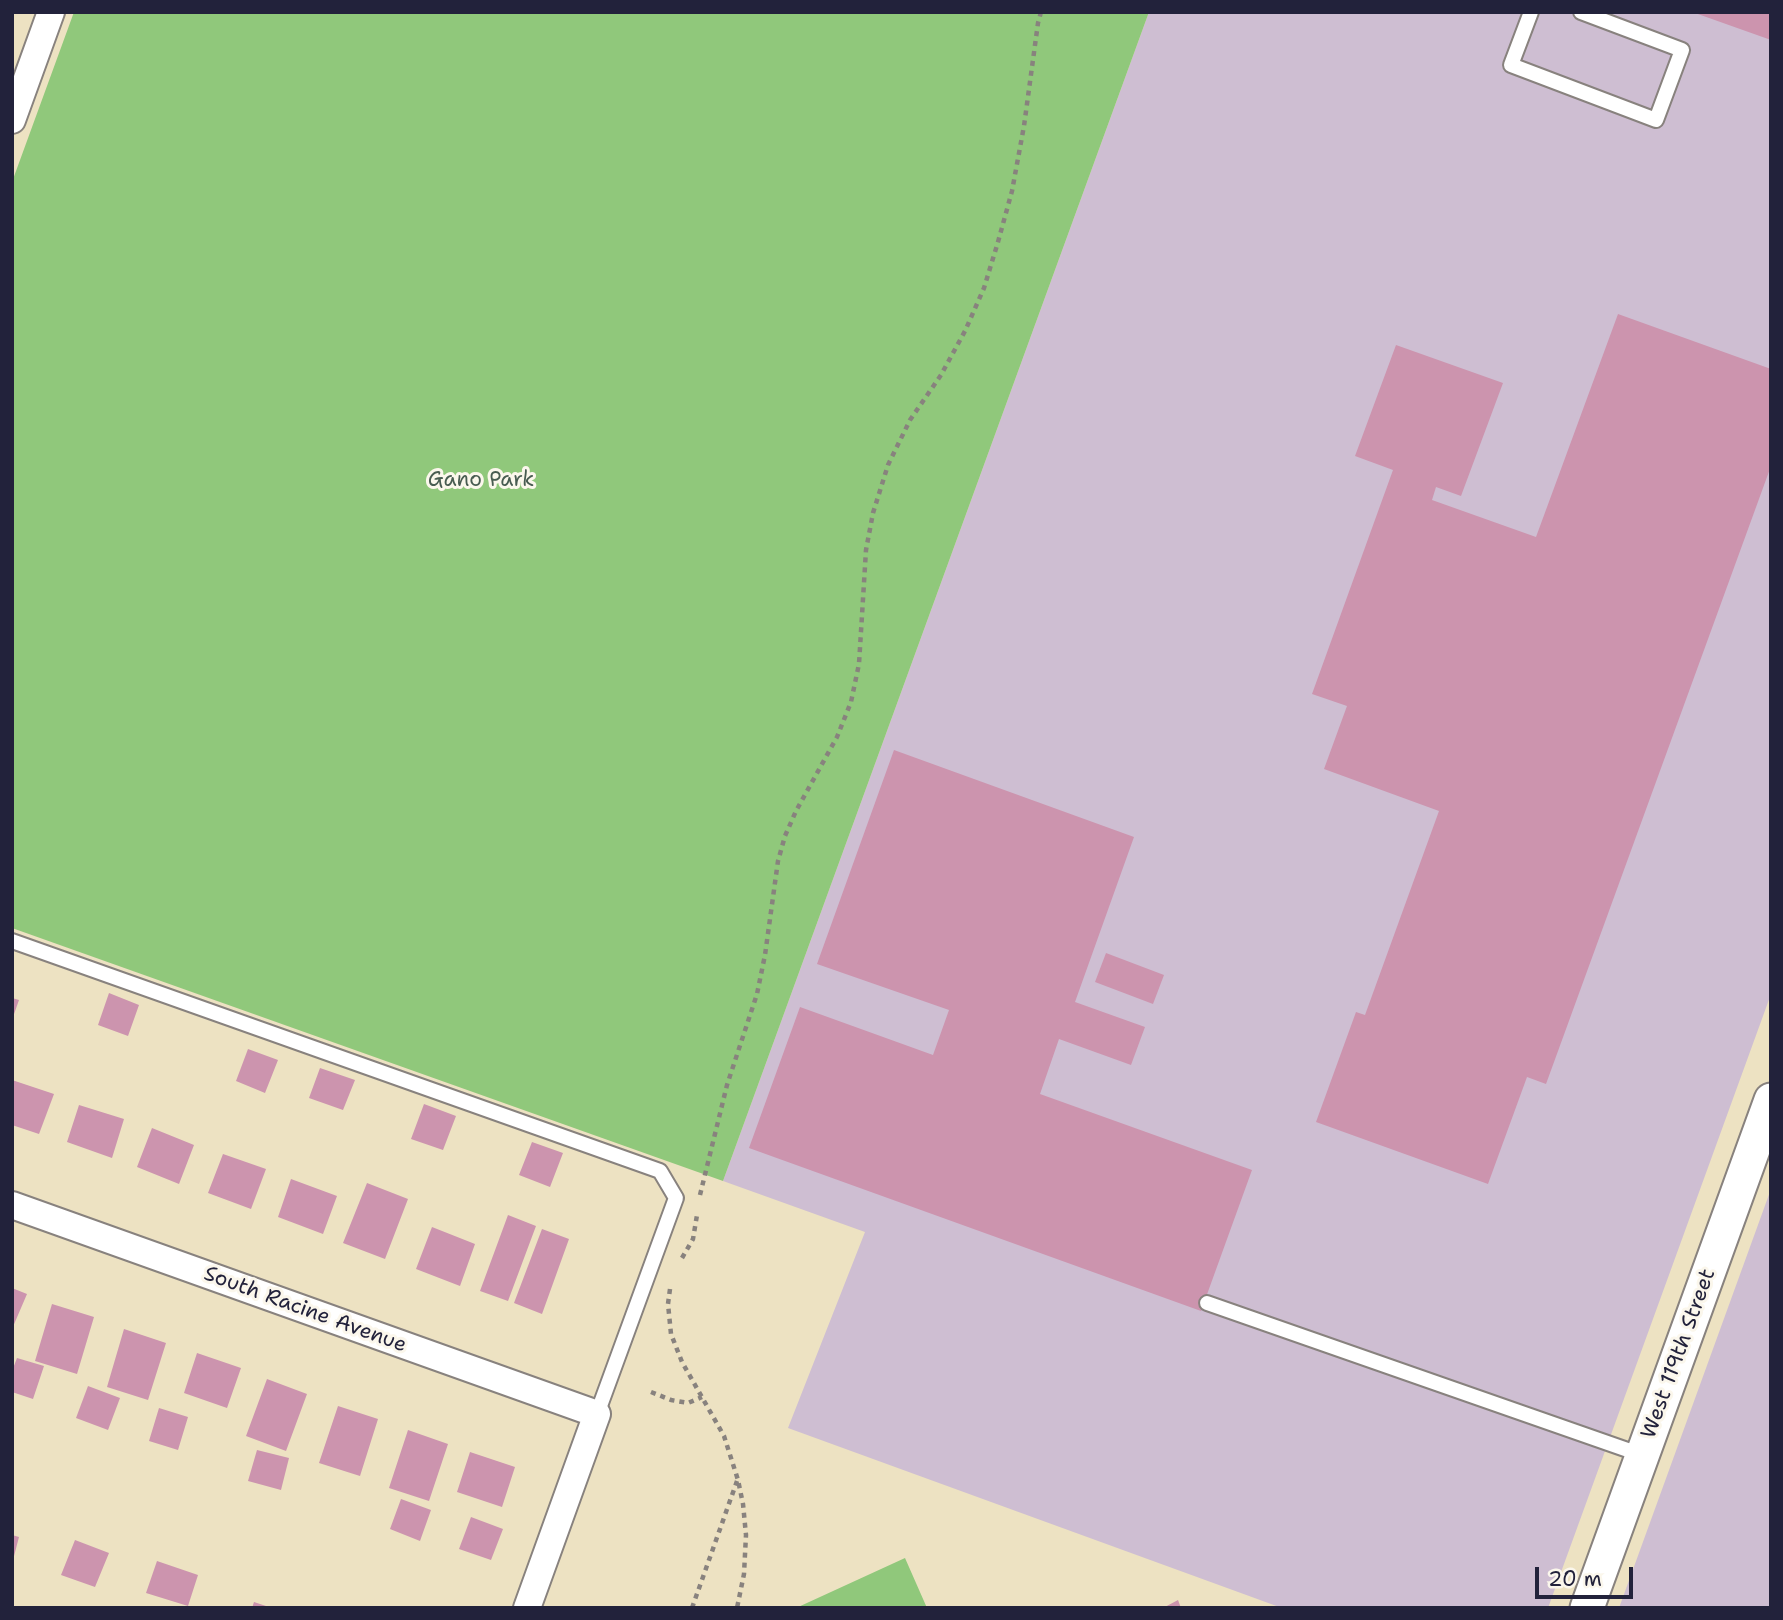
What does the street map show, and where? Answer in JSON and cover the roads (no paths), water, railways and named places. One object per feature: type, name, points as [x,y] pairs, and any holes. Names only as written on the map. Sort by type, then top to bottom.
[{"type":"street","points":[[12,120],[51,12]]},
{"type":"street","name":"West 119th Street","points":[[1587,1608],[1771,1100]]},
{"type":"street","name":"South Racine Avenue","points":[[12,1205],[597,1414]]},
{"type":"street","points":[[527,1608],[597,1414]]},
{"type":"lane","points":[[1531,12],[1511,65],[1656,120],[1682,50],[1581,12]]},
{"type":"lane","points":[[12,941],[660,1171],[676,1198],[597,1414]]},
{"type":"lane","points":[[1207,1303],[1642,1455]]},
{"type":"park label","name":"Gano Park","points":[[481,481]]}]
